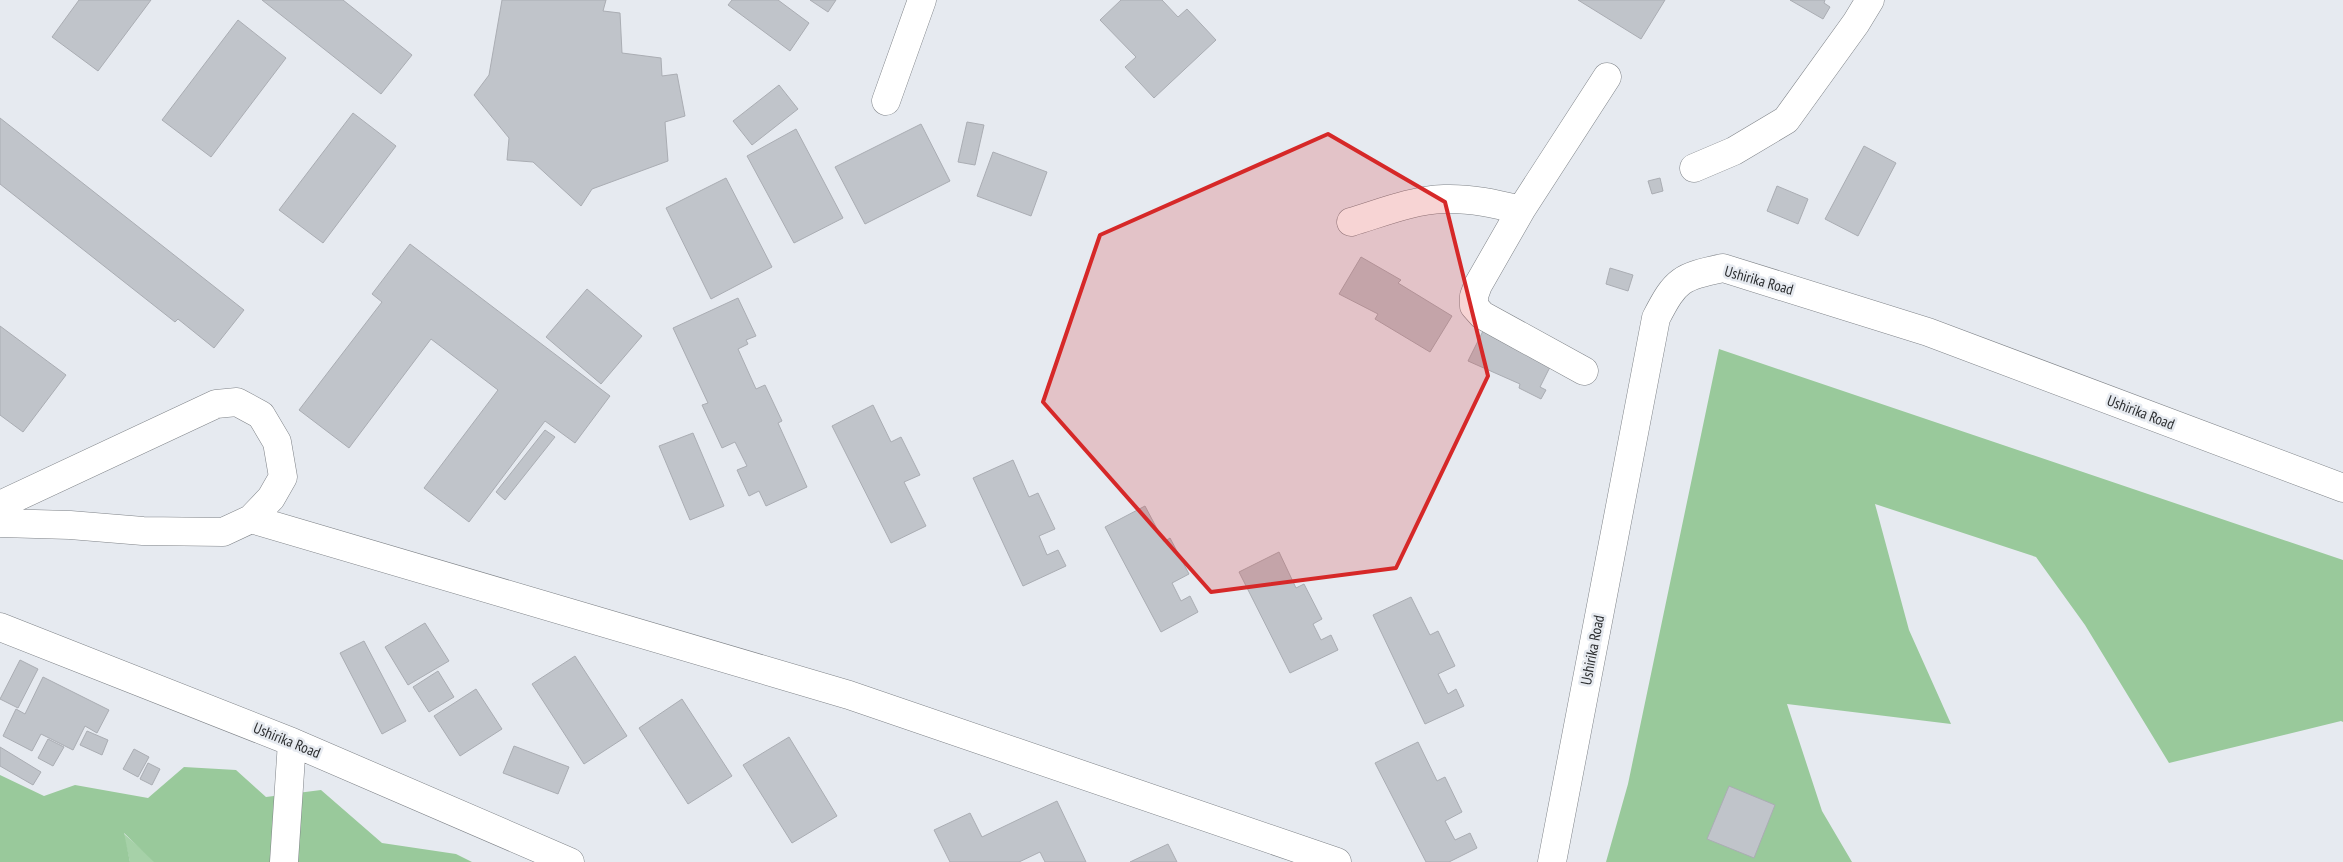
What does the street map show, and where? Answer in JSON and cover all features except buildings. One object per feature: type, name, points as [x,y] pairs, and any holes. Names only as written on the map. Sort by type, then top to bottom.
[{"type":"street","points":[[886,101],[922,0]]},
{"type":"street","points":[[1694,168],[1734,151],[1786,120],[1856,23],[1870,0]]},
{"type":"street","points":[[1584,371],[1482,315],[1474,306],[1474,296],[1478,285],[1521,210],[1607,77]]},
{"type":"street","points":[[1350,222],[1411,204],[1443,199],[1479,201],[1521,210]]},
{"type":"street","name":"Ushirika Road","points":[[1552,862],[1656,318],[1671,290],[1692,275],[1723,268],[1928,332],[2343,488]]},
{"type":"street","points":[[0,505],[216,404],[237,402],[261,415],[277,442],[283,478],[271,498],[251,519],[222,532],[142,531],[0,522]]},
{"type":"street","points":[[251,519],[849,695],[1337,862]]},
{"type":"street","name":"Ushirika Road","points":[[4,636],[292,742],[570,862]]},
{"type":"street","points":[[284,862],[292,742]]},
{"type":"highlighted area","points":[[1328,134],[1445,202],[1488,376],[1396,568],[1211,592],[1043,402],[1100,235]]},
{"type":"green space","points":[[1719,349],[2343,560],[2343,722],[2169,763],[2085,625],[2036,557],[1875,504],[1909,630],[1951,724],[1787,704],[1822,811],[1852,862],[1606,862],[1628,784]]},
{"type":"green space","points":[[184,767],[236,770],[266,797],[321,790],[382,843],[456,854],[472,862],[154,862],[124,833],[130,862],[0,862],[0,775],[44,796],[75,785],[148,798]]},
{"type":"green space","points":[[123,833],[154,860],[154,862],[130,862]]}]
